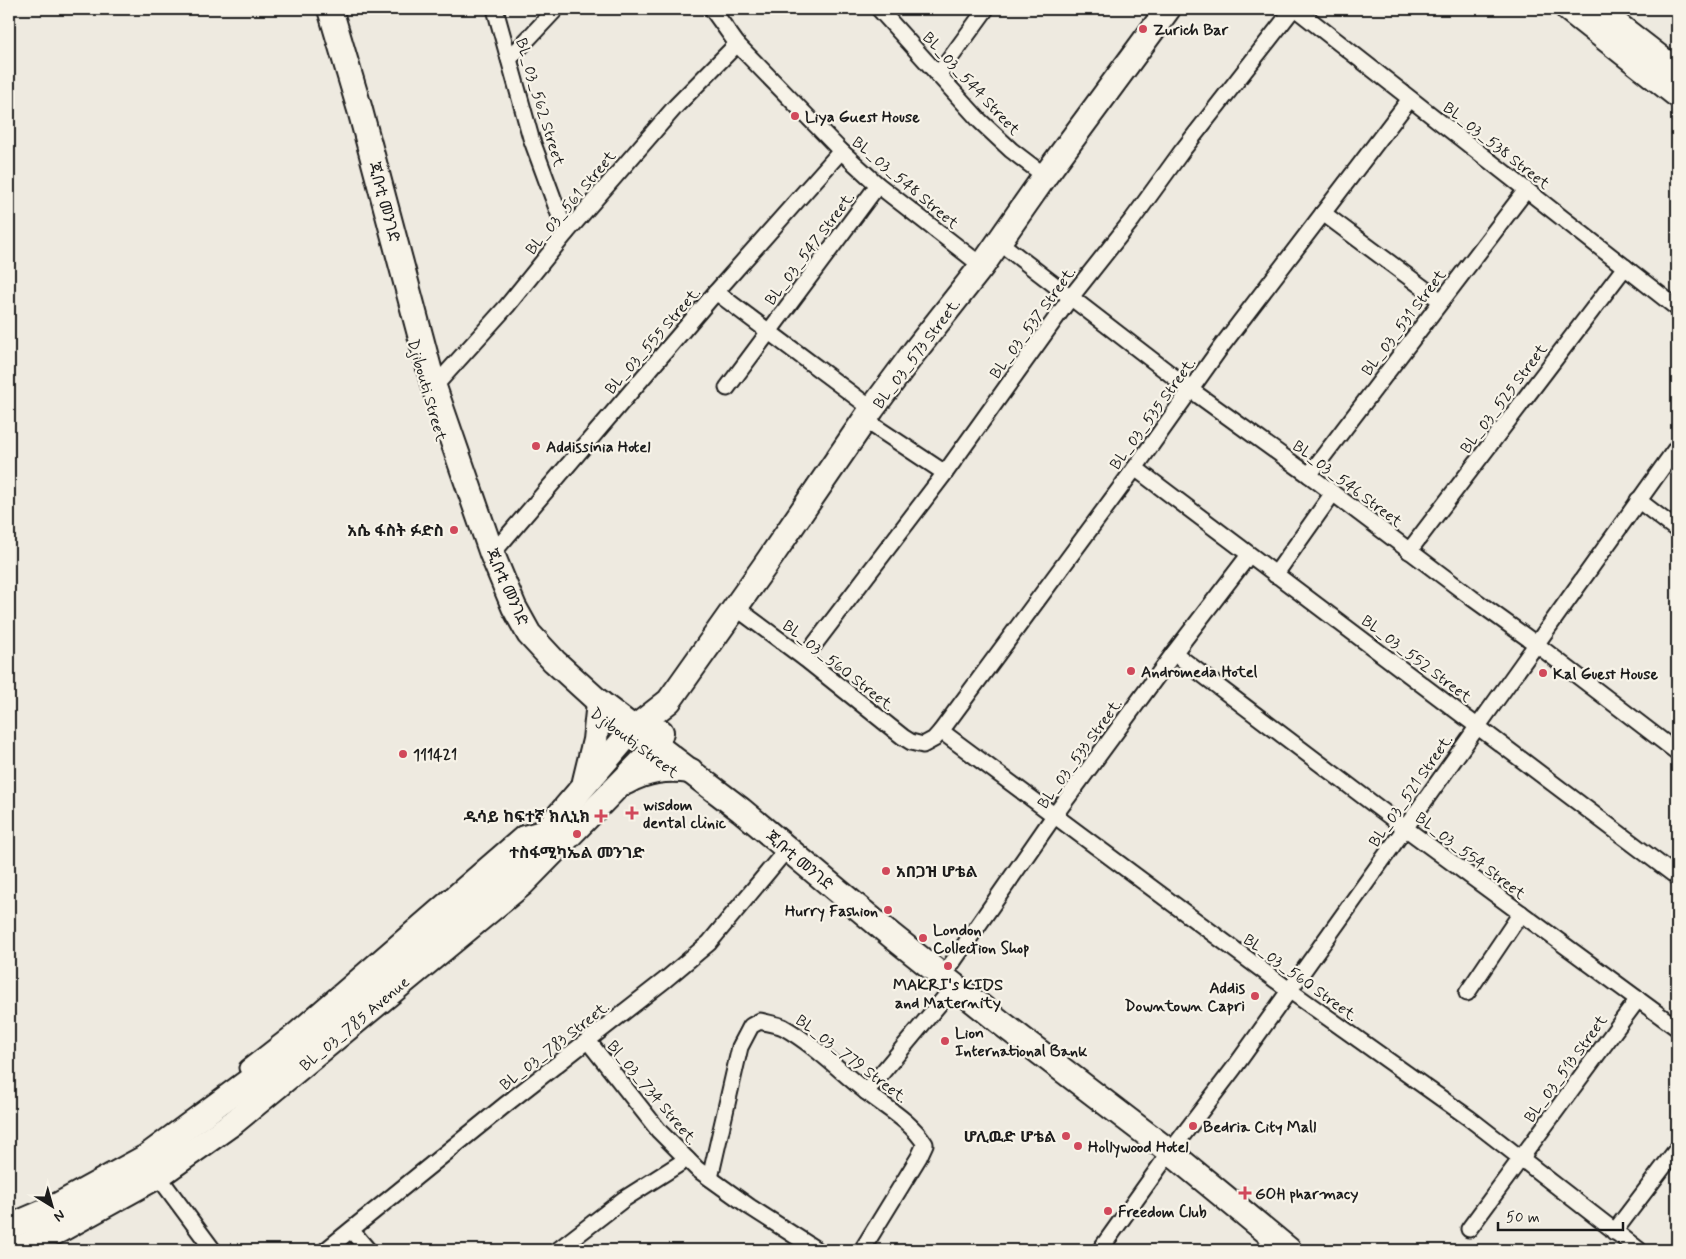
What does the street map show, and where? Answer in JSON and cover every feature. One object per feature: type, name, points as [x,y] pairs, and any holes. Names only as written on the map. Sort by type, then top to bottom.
[{"type":"main road","name":"Djibouti Street","points":[[323,9],[430,400],[470,524],[515,632],[544,664],[598,708]]},
{"type":"main road","name":"ጂቡቲ መንገድ","points":[[330,9],[360,110],[434,387],[492,554],[514,607],[529,634],[598,708],[653,750]]},
{"type":"main road","name":"BL_03_573 Street.","points":[[669,701],[869,414],[915,351],[982,266],[1045,176],[1168,9]]},
{"type":"main road","points":[[1568,9],[1603,21],[1677,71]]},
{"type":"main road","points":[[1603,21],[1677,95]]},
{"type":"main road","points":[[653,750],[669,701]]},
{"type":"main road","name":"BL_03_785 Avenue","points":[[14,1250],[60,1230],[152,1166],[504,874],[523,857],[550,827],[630,733],[669,701]]},
{"type":"main road","points":[[583,789],[593,753],[598,708]]},
{"type":"main road","name":"Djibouti Street","points":[[653,750],[681,770],[784,853],[872,936],[948,985]]},
{"type":"main road","name":"BL_03_785 Avenue","points":[[9,1228],[152,1166],[234,1122],[522,884],[653,750]]},
{"type":"main road","points":[[616,788],[652,771],[681,770]]},
{"type":"main road","points":[[948,985],[1000,1022],[1166,1158],[1272,1250]]},
{"type":"main road","points":[[1166,1158],[1289,1250]]},
{"type":"street","name":"BL_03_562 Street","points":[[495,9],[531,138],[566,233]]},
{"type":"street","points":[[509,59],[556,9]]},
{"type":"street","name":"BL_03_548 Street","points":[[712,9],[737,44],[841,151],[878,186],[982,266]]},
{"type":"street","name":"BL_03_544 Street","points":[[879,9],[980,121],[1011,150],[1045,176]]},
{"type":"street","points":[[938,75],[986,9]]},
{"type":"street","name":"BL_03_538 Street","points":[[1294,9],[1677,308]]},
{"type":"street","name":"BL_03_537 Street.","points":[[804,658],[945,473],[1070,297],[1132,220],[1182,152],[1294,9]]},
{"type":"street","name":"BL_03_561 Street","points":[[434,387],[507,306],[566,233],[676,106],[737,44]]},
{"type":"street","name":"BL_03_535 Street.","points":[[923,745],[941,732],[1135,468],[1221,347],[1410,99]]},
{"type":"street","name":"BL_03_555 Street.","points":[[492,554],[716,292],[841,151]]},
{"type":"street","name":"BL_03_547 Street.","points":[[727,388],[878,186]]},
{"type":"street","name":"BL_03_531 Street","points":[[1309,475],[1526,190]]},
{"type":"street","points":[[1323,213],[1441,301]]},
{"type":"street","name":"BL_03_546 Street","points":[[999,242],[1190,390],[1309,475],[1677,752]]},
{"type":"street","name":"BL_03_525 Street","points":[[1409,550],[1625,267]]},
{"type":"street","points":[[716,292],[945,473]]},
{"type":"street","name":"BL_03_521 Street.","points":[[1100,1250],[1234,1068],[1677,447]]},
{"type":"street","name":"BL_03_552 Street","points":[[1135,468],[1677,877]]},
{"type":"street","points":[[1276,575],[1333,493]]},
{"type":"street","points":[[1638,500],[1677,530]]},
{"type":"street","name":"BL_03_533 Street.","points":[[866,1092],[948,985],[1054,816],[1249,555]]},
{"type":"street","name":"BL_03_560 Street.","points":[[735,607],[804,658],[903,737],[911,742],[923,745]]},
{"type":"street","name":"BL_03_554 Street","points":[[1174,653],[1406,828],[1677,1028]]},
{"type":"street","name":"BL_03_560 Street.","points":[[941,732],[1289,990],[1469,1118],[1639,1250]]},
{"type":"street","name":"BL_03_783 Street.","points":[[326,1250],[709,943],[784,853]]},
{"type":"street","points":[[1467,993],[1521,913]]},
{"type":"street","name":"BL_03_513 Street","points":[[1469,1229],[1638,999]]},
{"type":"street","name":"BL_03_779 Street.","points":[[710,1178],[740,1047],[751,1026],[760,1021],[781,1026],[811,1046],[866,1092],[895,1113],[918,1133],[925,1144],[862,1250]]},
{"type":"street","name":"Bl_03_734 Street.","points":[[588,1041],[659,1131],[697,1169],[817,1250]]},
{"type":"street","points":[[1614,1232],[1677,1149]]},
{"type":"street","points":[[558,1250],[624,1199],[687,1159]]},
{"type":"street","points":[[152,1166],[213,1250]]},
{"type":"street","points":[[351,1230],[368,1250]]},
{"type":"place","name":"Zurich Bar","points":[[1143,29]]},
{"type":"place","name":"Liya Guest House","points":[[795,116]]},
{"type":"place","name":"Addissinia Hotel","points":[[536,446]]},
{"type":"place","name":"አሴ ፋስት ፉድስ","points":[[454,530]]},
{"type":"place","name":"Andromeda Hotel","points":[[1131,671]]},
{"type":"place","name":"Kal Guest House","points":[[1543,673]]},
{"type":"place","name":"111421","points":[[403,754]]},
{"type":"place","name":"wisdom dental clinic","points":[[632,813]]},
{"type":"place","name":"ዱሳይ ከፍተኛ ክሊኒክ","points":[[601,816]]},
{"type":"place","name":"ተስፋሚካኤል መንገድ","points":[[577,834]]},
{"type":"place","name":"አበጋዝ ሆቴል","points":[[886,871]]},
{"type":"place","name":"Hurry Fashion","points":[[888,910]]},
{"type":"place","name":"London Collection Shop","points":[[923,938]]},
{"type":"place","name":"MAKRI's KIDS and Maternity","points":[[948,966]]},
{"type":"place","name":"Addis Downtown Capri","points":[[1255,996]]},
{"type":"place","name":"Lion International Bank","points":[[945,1041]]},
{"type":"place","name":"Bedria City Mall","points":[[1193,1126]]},
{"type":"place","name":"ሆሊዉድ ሆቴል","points":[[1066,1136]]},
{"type":"place","name":"Hollywood Hotel","points":[[1078,1146]]},
{"type":"place","name":"GOH pharmacy","points":[[1245,1193]]},
{"type":"place","name":"Freedom Club","points":[[1108,1211]]}]
